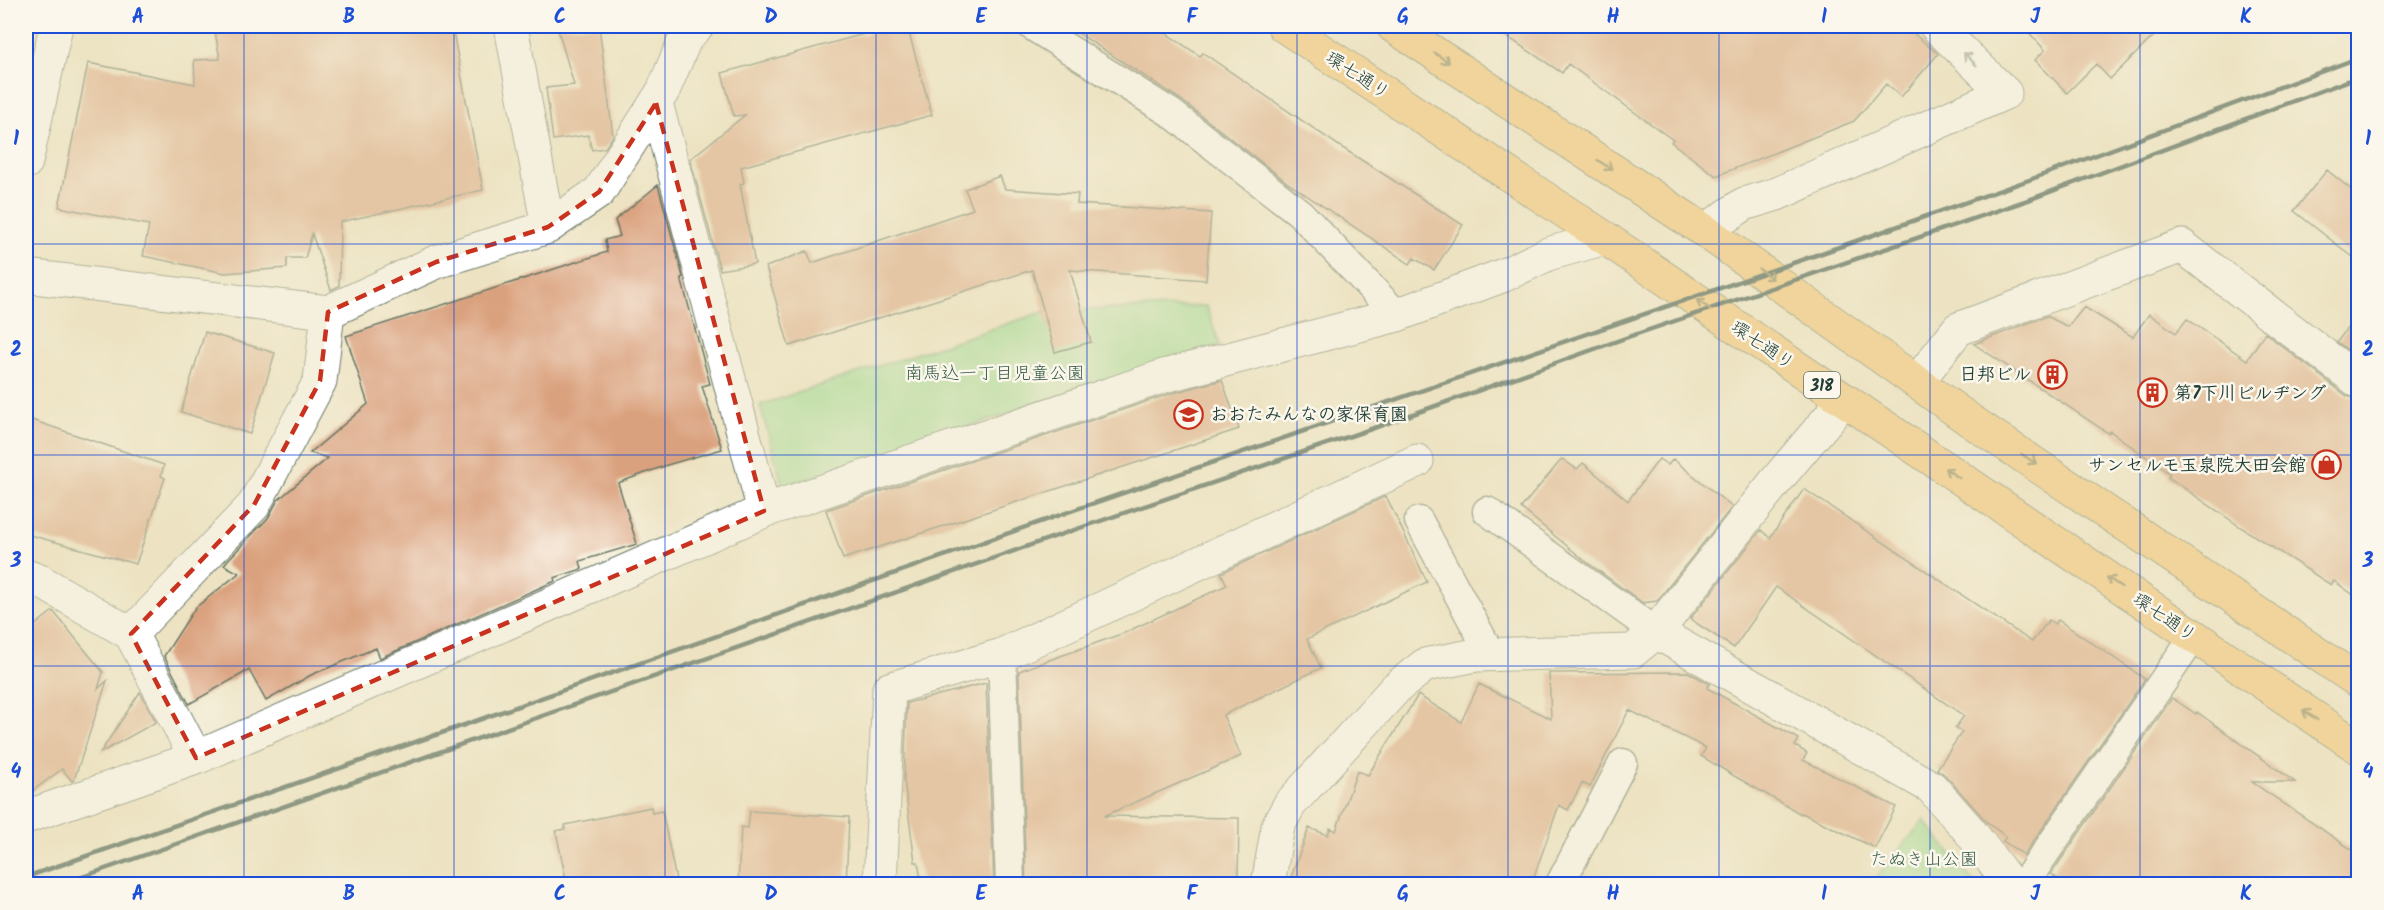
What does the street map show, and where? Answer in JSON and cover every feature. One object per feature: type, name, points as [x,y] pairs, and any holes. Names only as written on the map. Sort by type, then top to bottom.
[{"type":"main road","name":"環七通り","points":[[1284,26],[1605,238],[2358,747]]},
{"type":"main road","points":[[1393,26],[1705,231],[1917,382],[2358,681]]},
{"type":"street","points":[[26,162],[56,26]]},
{"type":"street","points":[[511,26],[548,227]]},
{"type":"street","points":[[26,276],[328,312],[436,262],[548,227],[599,192],[663,91],[686,37],[698,26]]},
{"type":"street","points":[[1705,231],[1744,204],[1777,194],[2005,93],[1936,26]]},
{"type":"street","points":[[656,103],[764,510]]},
{"type":"street","points":[[26,817],[196,758],[764,510],[1164,376],[1397,315],[1504,275],[1548,254],[1605,238]]},
{"type":"street","points":[[1917,382],[1958,329],[2182,246],[2358,381]]},
{"type":"street","points":[[131,634],[254,505],[320,381],[328,312]]},
{"type":"street","points":[[1268,885],[1278,826],[1290,804],[1396,688],[1425,665],[1476,655],[1633,651],[1656,632],[1775,482],[1844,400]]},
{"type":"street","points":[[880,885],[889,689],[1002,655],[1417,461]]},
{"type":"street","points":[[26,576],[40,581],[131,634],[196,758]]},
{"type":"street","points":[[1656,632],[1931,787],[1969,830],[2010,885]]},
{"type":"lane","points":[[1032,26],[1171,113],[1300,213],[1397,315]]},
{"type":"lane","points":[[1487,510],[1656,632]]},
{"type":"lane","points":[[1419,521],[1491,655]]},
{"type":"lane","points":[[2024,885],[2194,636]]},
{"type":"lane","points":[[1002,655],[1010,885]]},
{"type":"lane","points":[[1560,885],[1623,763]]},
{"type":"highlighted area","points":[[656,103],[764,511],[196,758],[131,634],[254,505],[320,381],[328,312],[436,262],[548,227],[599,192]]},
{"type":"green space","name":"南馬込一丁目児童公園","points":[[1206,306],[1220,345],[783,487],[760,405],[1046,311]]},
{"type":"green space","name":"たぬき山公園","points":[[1924,820],[1975,884],[1871,884]]},
{"type":"building","points":[[214,26],[452,26],[483,190],[340,222],[339,286],[331,290],[312,234],[305,258],[287,258],[287,268],[225,273],[143,256],[149,225],[59,207],[88,63],[195,84],[194,60],[220,59]]},
{"type":"building","points":[[557,26],[599,26],[613,136],[605,148],[592,150],[588,135],[553,140],[546,88],[574,85]]},
{"type":"building","points":[[893,26],[907,26],[932,115],[741,167],[744,183],[740,184],[755,264],[720,270],[690,159],[745,115],[734,116],[722,73]]},
{"type":"building","points":[[1067,26],[1155,26],[1200,56],[1203,53],[1338,145],[1463,225],[1434,270],[1414,258],[1410,264],[1288,183],[1180,99]]},
{"type":"building","points":[[1491,26],[1905,26],[1938,54],[1901,97],[1886,84],[1854,121],[1716,176],[1671,142],[1673,140],[1568,64],[1562,73]]},
{"type":"building","points":[[2023,26],[2164,26],[2110,79],[2096,64],[2067,93],[2035,60],[2045,50]]},
{"type":"building","points":[[2327,170],[2358,195],[2358,261],[2294,211]]},
{"type":"building","points":[[1000,176],[1005,189],[1078,194],[1077,204],[1211,213],[1206,280],[1070,270],[1091,342],[1055,352],[1032,270],[789,346],[766,267],[807,251],[812,263],[973,209],[965,189]]},
{"type":"building","points":[[658,185],[710,384],[702,386],[722,449],[667,465],[618,483],[637,544],[580,561],[582,569],[554,578],[555,581],[380,658],[376,648],[311,675],[266,701],[249,670],[189,704],[164,656],[195,608],[239,573],[224,565],[227,561],[268,518],[278,500],[328,458],[310,453],[368,404],[346,336],[607,252],[605,240],[620,236],[615,220]]},
{"type":"building","points":[[2084,307],[2133,337],[2149,314],[2176,333],[2187,319],[2247,360],[2265,333],[2347,396],[2358,399],[2358,598],[2334,581],[2331,585],[2242,528],[2168,477],[2170,474],[2110,431],[2108,433],[1974,344],[2047,316],[2068,327]]},
{"type":"building","points":[[2358,314],[2358,358],[2337,342]]},
{"type":"building","points":[[205,332],[275,353],[250,434],[181,412]]},
{"type":"building","points":[[1222,380],[1239,429],[843,559],[826,510],[1169,394]]},
{"type":"building","points":[[26,418],[164,465],[161,476],[165,478],[136,564],[26,534]]},
{"type":"building","points":[[1562,459],[1577,469],[1583,463],[1628,501],[1659,459],[1668,465],[1673,459],[1732,507],[1657,601],[1643,603],[1584,560],[1521,508]]},
{"type":"building","points":[[1804,489],[2032,642],[2049,620],[2055,624],[2058,620],[2145,679],[2024,855],[2003,841],[2006,837],[1987,822],[1937,769],[1962,732],[1955,728],[1964,716],[1776,587],[1734,648],[1690,619],[1761,530],[1770,538]]},
{"type":"building","points":[[1386,496],[1427,582],[1307,639],[1321,668],[1223,715],[1241,756],[1104,816],[1239,818],[1238,885],[1026,885],[1019,671],[1124,633],[1227,585],[1221,573]]},
{"type":"building","points":[[53,611],[103,672],[98,689],[107,681],[74,780],[72,781],[62,769],[26,796],[26,632]]},
{"type":"building","points":[[1688,672],[1710,684],[1707,688],[1799,739],[1795,746],[1807,753],[1803,760],[1896,807],[1875,848],[1801,814],[1701,756],[1706,748],[1629,710],[1590,787],[1582,783],[1568,810],[1559,805],[1531,885],[1288,885],[1309,828],[1328,835],[1330,828],[1336,831],[1357,771],[1368,775],[1418,695],[1461,722],[1479,684],[1551,719],[1549,673]]},
{"type":"building","points":[[986,683],[994,885],[922,885],[918,862],[915,862],[904,780],[907,703]]},
{"type":"building","points":[[140,692],[156,722],[100,753]]},
{"type":"building","points":[[2172,698],[2196,714],[2197,712],[2295,782],[2252,782],[2358,854],[2358,885],[2067,885],[2051,874]]},
{"type":"building","points":[[651,807],[652,813],[662,811],[677,885],[567,885],[556,831],[565,829],[565,825]]},
{"type":"building","points":[[750,811],[849,817],[846,885],[738,885],[741,827],[748,828]]},
{"type":"railway","points":[[26,877],[1074,510],[1822,253],[2029,180],[2358,58]]},
{"type":"railway","points":[[62,884],[1074,530],[1371,429],[1631,336],[2031,199],[2358,77]]},
{"type":"place","name":"日邦ビル","points":[[2052,374]]},
{"type":"place","name":"第7下川ビルヂング","points":[[2153,393]]},
{"type":"place","name":"おおたみんなの家保育園","points":[[1189,414]]},
{"type":"place","name":"サンセルモ玉泉院大田会館","points":[[2327,465]]}]
